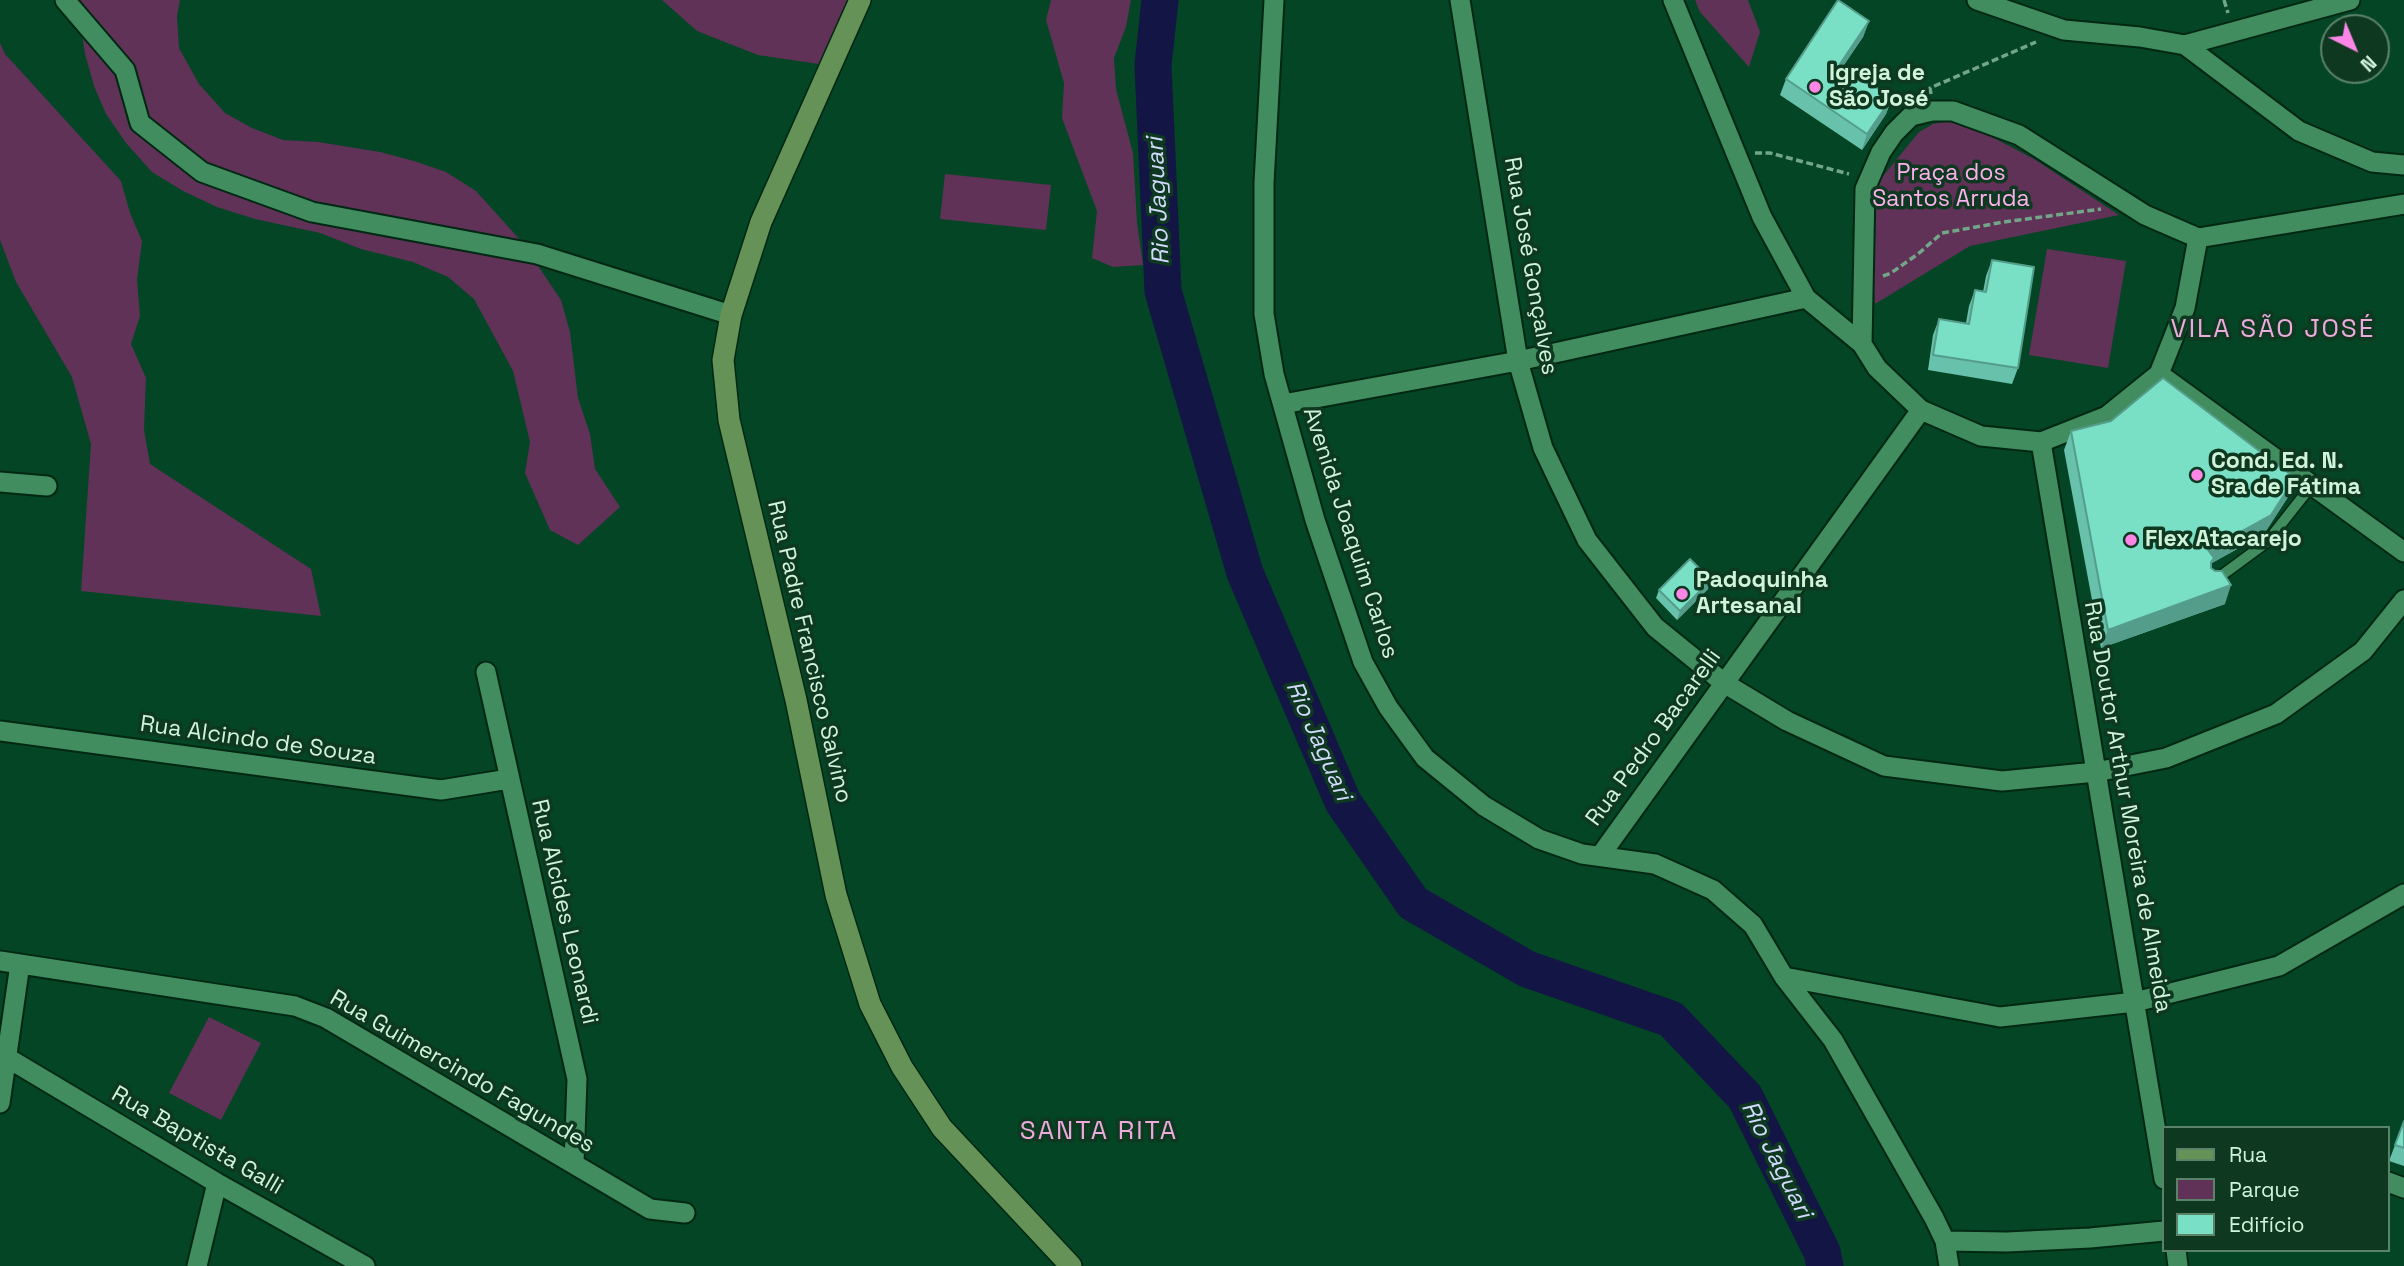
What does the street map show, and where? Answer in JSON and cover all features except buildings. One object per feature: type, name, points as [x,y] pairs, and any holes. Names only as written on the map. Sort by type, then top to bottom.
[{"type":"street","points":[[65,0],[125,70],[140,122],[202,173],[312,212],[537,254],[731,315]]},
{"type":"street","name":"Rua Padre Francisco Salvino","points":[[860,0],[761,222],[731,315],[723,360],[729,420],[796,701],[836,895],[870,1004],[902,1067],[942,1128],[1071,1266]]},
{"type":"street","name":"Avenida Joaquim Carlos","points":[[1274,0],[1264,183],[1264,314],[1274,374],[1315,520],[1363,663],[1388,707],[1425,758],[1484,806],[1539,839],[1582,854],[1655,864],[1713,890],[1753,925],[1784,976],[1833,1040],[1934,1218],[1945,1241],[1949,1266]]},
{"type":"street","name":"Rua José Gonçalves","points":[[1460,0],[1518,361],[1544,448],[1587,540],[1655,627],[1724,683],[1787,721],[1884,766],[2002,781],[2096,772],[2166,758],[2276,714],[2363,651],[2404,600]]},
{"type":"street","points":[[1673,0],[1762,217],[1806,298],[1861,344],[1877,368],[1921,410],[1981,436],[2041,442],[2107,416],[2159,374],[2185,308],[2198,238]]},
{"type":"street","points":[[1977,0],[2064,30],[2140,37],[2185,45],[2350,0]]},
{"type":"street","points":[[2185,45],[2300,131],[2372,162],[2404,165]]},
{"type":"street","points":[[1861,344],[1865,190],[1881,152],[1894,133],[1911,116],[1932,111],[1954,111],[2018,135],[2145,215],[2198,238],[2404,204]]},
{"type":"street","points":[[1283,404],[1518,361],[1806,298]]},
{"type":"street","points":[[2159,374],[2404,552]]},
{"type":"street","name":"Rua Pedro Bacarelli","points":[[1600,856],[1921,410]]},
{"type":"street","name":"Rua Doutor Arthur Moreira de Almeida","points":[[2041,442],[2162,1167]]},
{"type":"street","points":[[0,482],[47,486]]},
{"type":"street","name":"Rua Alcides Leonardi","points":[[485,672],[577,1079],[574,1164]]},
{"type":"street","name":"Rua Alcindo de Souza","points":[[0,731],[440,789],[509,779]]},
{"type":"street","points":[[1784,976],[2000,1017],[2135,1002],[2278,966],[2404,894]]},
{"type":"street","points":[[0,1103],[6,1057],[10,963]]},
{"type":"street","name":"Rua Guimercindo Fagundes","points":[[10,963],[295,1006],[326,1018],[650,1209],[685,1213]]},
{"type":"street","name":"Rua Baptista Galli","points":[[6,1057],[217,1183],[365,1266]]},
{"type":"street","points":[[197,1266],[217,1183]]},
{"type":"street","points":[[1945,1241],[2007,1242],[2162,1231]]},
{"type":"lane","points":[[2211,583],[2267,542],[2312,485]]},
{"type":"path","points":[[1930,88],[2064,30]]},
{"type":"path","points":[[1735,152],[1770,153],[1868,178]]},
{"type":"path","points":[[1861,283],[1891,273],[1942,233],[2130,205]]},
{"type":"green space","points":[[80,0],[180,0],[177,16],[179,48],[199,84],[225,113],[252,128],[283,140],[318,142],[380,152],[414,161],[446,172],[476,191],[522,242],[561,300],[570,332],[578,398],[590,434],[595,469],[620,507],[578,545],[550,530],[525,473],[530,442],[513,371],[474,299],[448,277],[413,262],[361,249],[320,233],[255,219],[217,207],[152,172],[126,143],[106,114],[94,86],[85,54]]},
{"type":"green space","points":[[662,0],[871,0],[832,66],[758,55],[697,31]]},
{"type":"green space","points":[[1051,0],[1131,0],[1126,27],[1114,58],[1116,89],[1133,153],[1137,223],[1143,265],[1113,267],[1092,258],[1097,211],[1062,118],[1064,83],[1046,20]]},
{"type":"green space","points":[[1695,0],[1748,0],[1760,32],[1749,67],[1700,12]]},
{"type":"green space","points":[[0,43],[5,54],[121,181],[142,241],[137,280],[140,316],[131,344],[146,378],[144,430],[150,464],[311,569],[321,616],[81,591],[91,444],[72,377],[16,282],[0,240]]},
{"type":"green space","name":"Praça dos Santos Arruda","points":[[1948,121],[1988,135],[2034,159],[2119,215],[1970,246],[1875,304],[1872,257],[1874,187],[1919,132],[1933,124]]},
{"type":"green space","points":[[945,174],[1051,185],[1046,230],[940,219]]},
{"type":"green space","points":[[2047,249],[2126,261],[2108,368],[2029,355]]},
{"type":"green space","points":[[209,1017],[261,1043],[221,1120],[169,1093]]},
{"type":"waterway","name":"Rio Jaguari","points":[[1160,0],[1153,65],[1163,291],[1245,573],[1343,802],[1413,903],[1527,969],[1671,1019],[1745,1097],[1822,1252],[1825,1266]]},
{"type":"place","name":"Igreja de São José","points":[[1815,87]]},
{"type":"place","name":"Cond. Ed. N. Sra de Fátima","points":[[2197,475]]},
{"type":"place","name":"Flex Atacarejo","points":[[2131,540]]},
{"type":"place","name":"Padoquinha Artesanal","points":[[1682,594]]},
{"type":"district","name":"VILA SÃO JOSÉ","points":[[2273,330]]},
{"type":"district","name":"SANTA RITA","points":[[1099,1132]]}]
